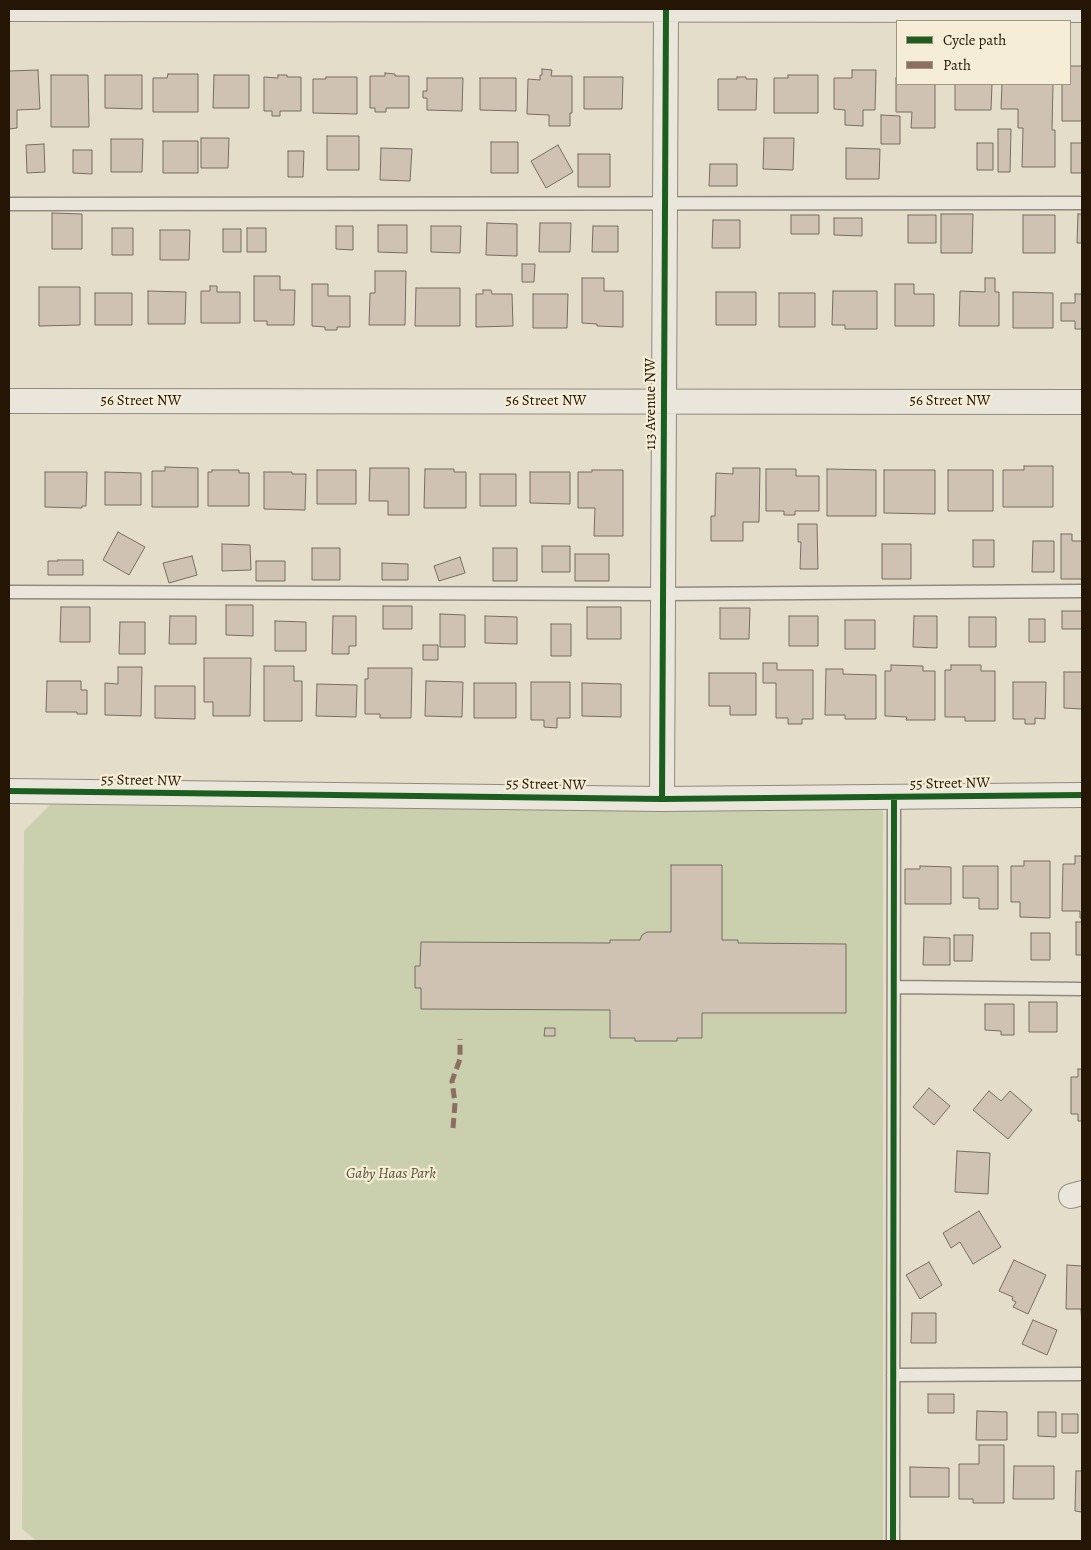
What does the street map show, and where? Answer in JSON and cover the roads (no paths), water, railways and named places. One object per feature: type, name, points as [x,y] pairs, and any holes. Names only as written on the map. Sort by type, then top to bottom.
[{"type":"street","points":[[9,9],[1082,10]]},
{"type":"street","name":"113 Avenue NW","points":[[662,799],[666,9]]},
{"type":"street","name":"56 Street NW","points":[[9,401],[664,400],[1082,402]]},
{"type":"street","name":"55 Street NW","points":[[9,792],[662,799],[1082,795]]},
{"type":"lane","points":[[9,204],[1082,203]]},
{"type":"lane","points":[[9,592],[663,594],[1082,591]]},
{"type":"lane","points":[[893,1541],[894,797]]},
{"type":"lane","points":[[894,987],[1082,989]]},
{"type":"lane","points":[[893,1375],[1082,1374]]},
{"type":"park label","name":"Gaby Haas Park","points":[[391,1174]]}]
